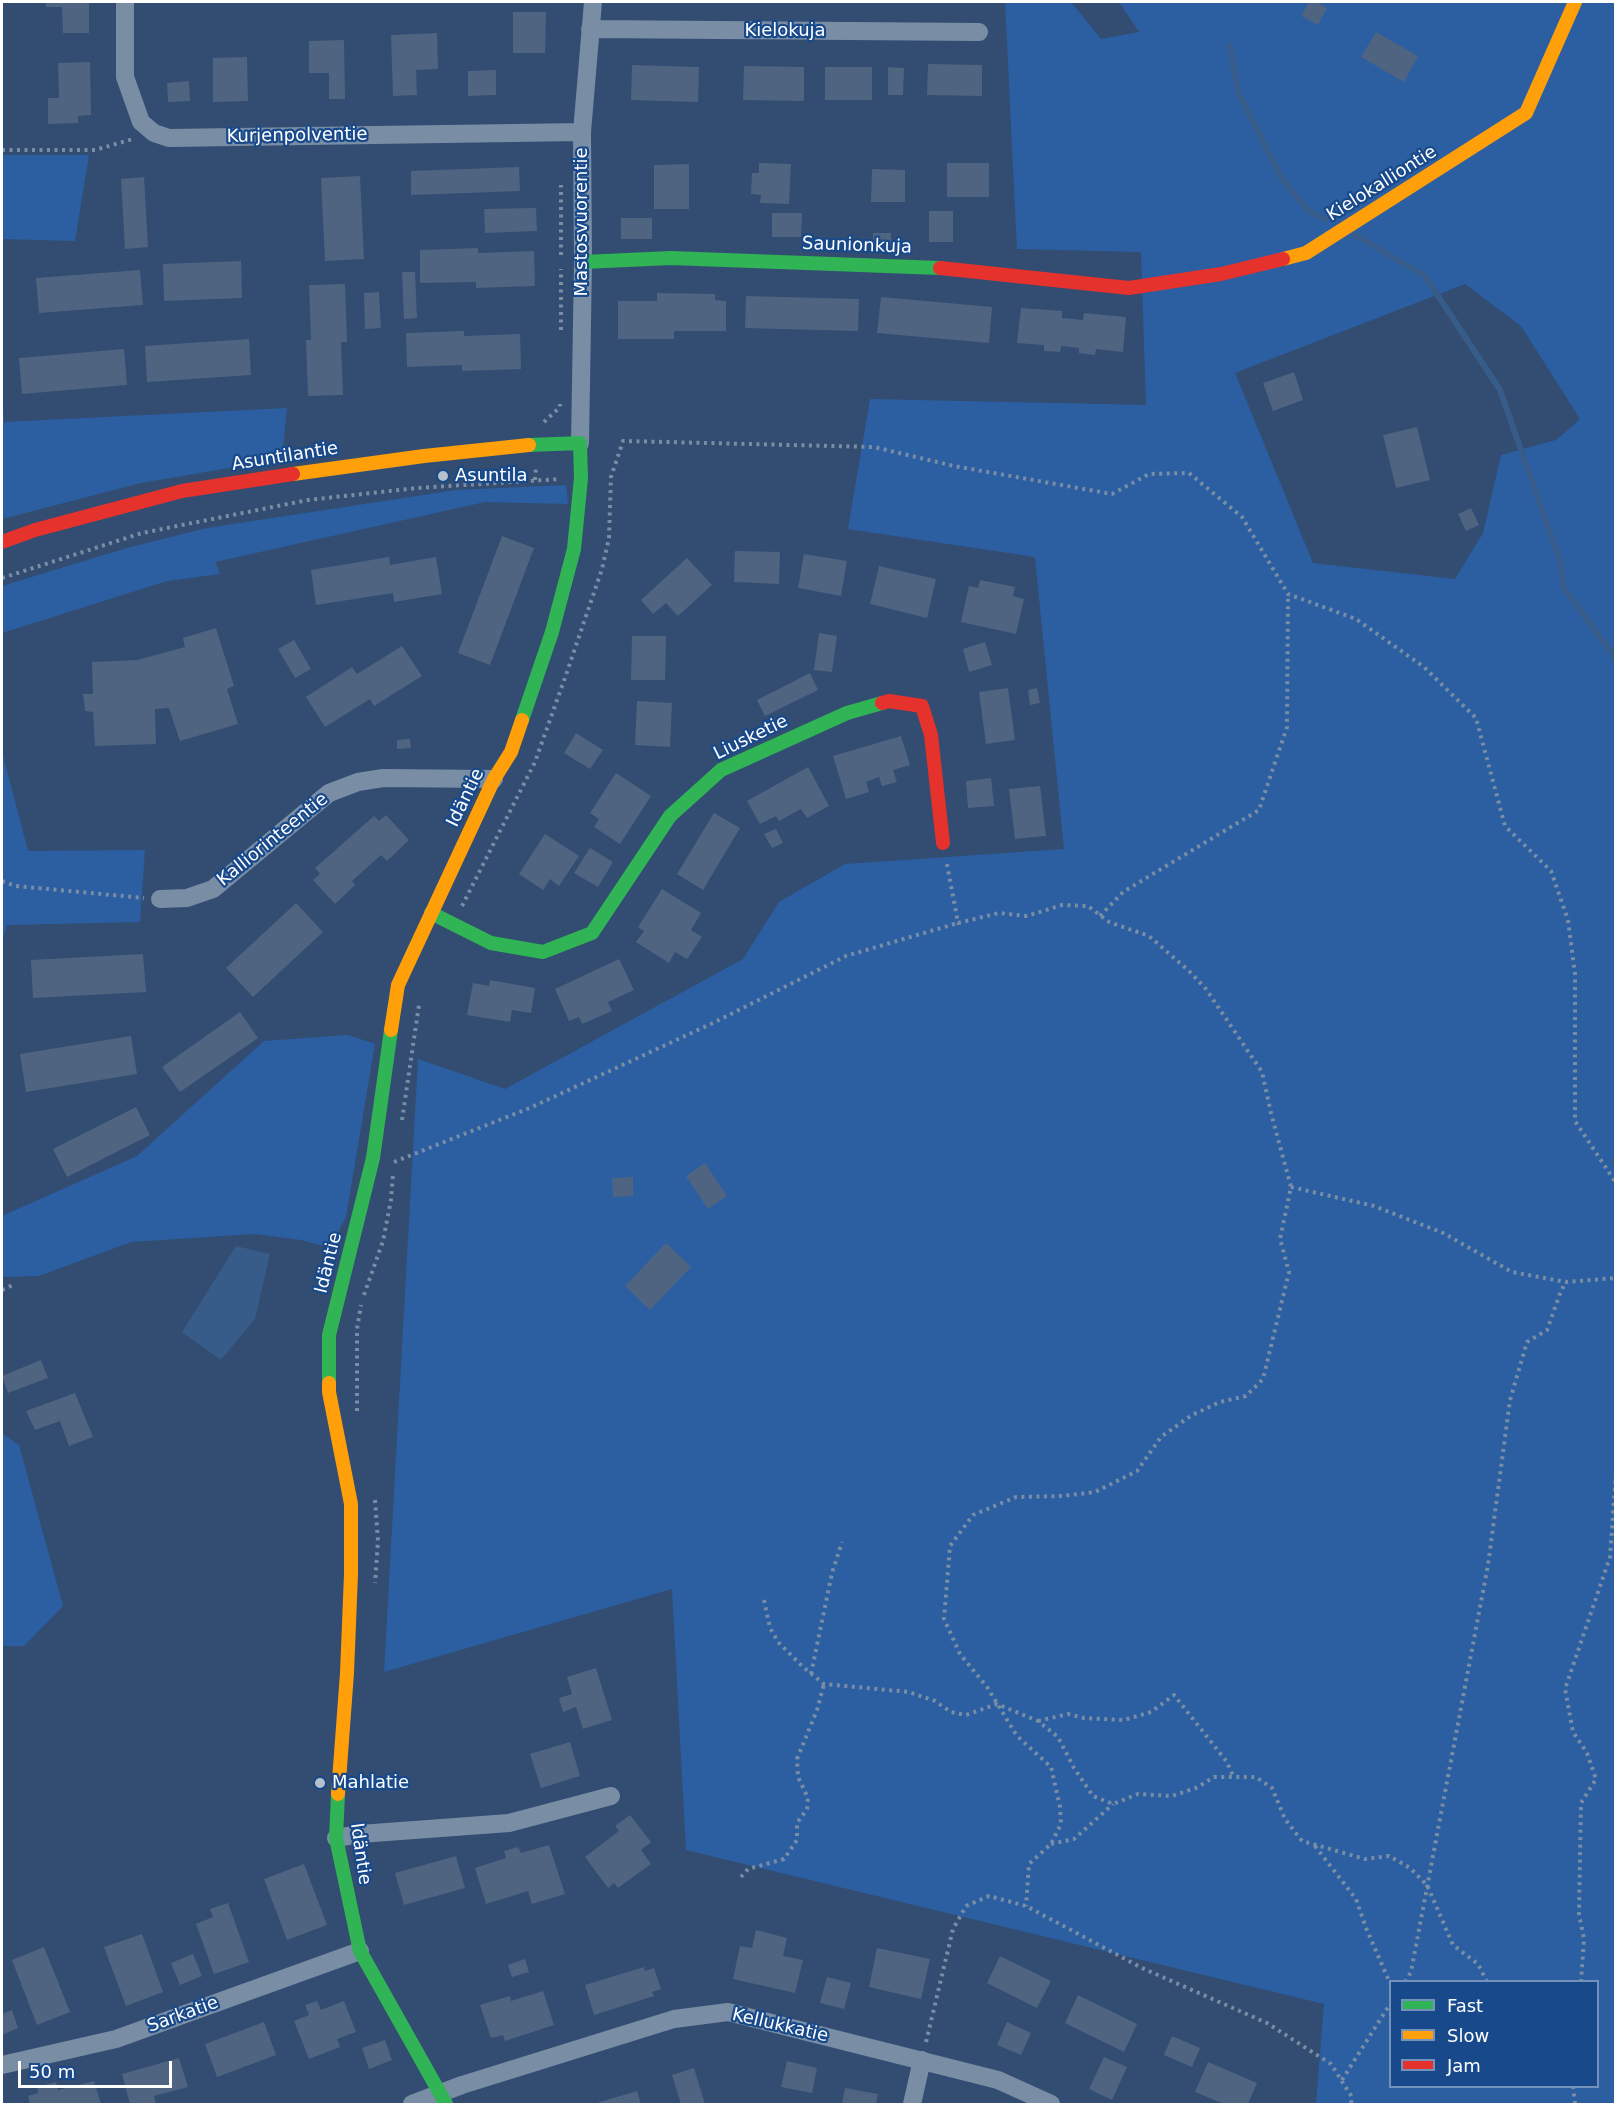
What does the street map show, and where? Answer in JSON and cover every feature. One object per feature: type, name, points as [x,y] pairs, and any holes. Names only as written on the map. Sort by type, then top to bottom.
[{"type":"street","points":[[125,2],[125,77],[141,122],[154,133]]},
{"type":"street","name":"Mastosvuorentie","points":[[580,443],[583,262],[582,132],[593,2]]},
{"type":"street","name":"Kielokalliontie","points":[[1129,288],[1221,274],[1306,253],[1526,113],[1575,2]]},
{"type":"street","name":"Kielokuja","points":[[590,29],[979,32]]},
{"type":"street","name":"Kurjenpolventie","points":[[154,133],[169,138],[582,132]]},
{"type":"street","name":"Saunionkuja","points":[[583,262],[671,258],[944,268],[1129,288]]},
{"type":"street","name":"Asuntilantie","points":[[2,542],[35,530],[182,492],[339,467],[537,444],[580,443]]},
{"type":"street","name":"Idäntie","points":[[442,2099],[360,1951],[336,1838],[347,1673],[351,1504],[329,1392],[329,1335],[373,1158],[381,1089],[398,985],[494,779],[511,752],[552,632],[574,549],[581,477],[580,443]]},
{"type":"street","name":"Liusketie","points":[[431,913],[491,943],[543,951],[592,933],[669,816],[721,770],[847,712],[889,701],[922,706],[931,735],[943,843]]},
{"type":"street","name":"Kalliorinteentie","points":[[160,899],[187,898],[213,889],[329,794],[358,782],[383,778],[494,779]]},
{"type":"street","points":[[336,1838],[360,1834],[509,1823],[611,1797]]},
{"type":"street","name":"Sarkatie","points":[[2,2066],[116,2038],[360,1951]]},
{"type":"street","name":"Kellukkatie","points":[[412,2104],[442,2099],[674,2019],[728,2012],[998,2080],[1051,2104]]},
{"type":"street","points":[[912,2104],[922,2060]]},
{"type":"path","points":[[2,150],[95,150],[154,133]]},
{"type":"path","points":[[561,180],[561,331]]},
{"type":"path","points":[[535,480],[538,428],[560,407],[560,396]]},
{"type":"path","points":[[453,924],[535,762],[567,672],[609,538],[611,477],[623,441],[874,447],[954,466],[1112,494],[1149,474],[1189,473],[1242,517],[1288,594],[1287,727],[1259,810],[1123,892],[1100,916]]},
{"type":"path","points":[[2,578],[142,533],[308,500],[417,488],[611,477]]},
{"type":"path","points":[[1288,594],[1356,618],[1424,667],[1476,718],[1505,826],[1551,871],[1568,921],[1575,974],[1575,1121],[1616,1183]]},
{"type":"path","points":[[943,843],[958,923]]},
{"type":"path","points":[[2,881],[16,886],[160,899]]},
{"type":"path","points":[[394,1162],[532,1107],[715,1022],[846,956],[999,913],[1028,916],[1062,906],[1089,906],[1109,922],[1149,936],[1206,989],[1262,1072],[1270,1113],[1291,1187],[1281,1239],[1289,1272],[1263,1379],[1246,1396],[1220,1402],[1192,1415],[1161,1437],[1137,1471],[1095,1492],[1062,1496],[1016,1497],[973,1515],[950,1546],[944,1619],[960,1654],[987,1688],[1017,1736],[1051,1767],[1060,1807],[1061,1824],[1051,1844],[1029,1864],[1026,1906]]},
{"type":"path","points":[[401,1124],[421,996]]},
{"type":"path","points":[[357,1416],[357,1329],[362,1300],[382,1241],[391,1200],[396,1155]]},
{"type":"path","points":[[1291,1187],[1374,1206],[1443,1233],[1512,1272],[1566,1282],[1616,1278]]},
{"type":"path","points":[[1406,1980],[1411,1972],[1488,1565],[1510,1400],[1527,1342],[1547,1330],[1566,1282]]},
{"type":"path","points":[[2,1290],[15,1284]]},
{"type":"path","points":[[1581,1980],[1584,1940],[1579,1914],[1581,1803],[1596,1779],[1587,1753],[1573,1732],[1565,1689],[1594,1610],[1610,1557],[1616,1472]]},
{"type":"path","points":[[374,1495],[378,1541],[374,1588]]},
{"type":"path","points":[[812,1674],[832,1573],[842,1542]]},
{"type":"path","points":[[764,1599],[770,1628],[779,1643],[824,1684],[909,1692],[935,1701],[951,1712],[966,1716],[997,1704],[1038,1721],[1058,1737],[1074,1768],[1093,1796],[1113,1804]]},
{"type":"path","points":[[741,1877],[748,1869],[784,1859],[797,1840],[797,1823],[807,1809],[808,1798],[798,1777],[797,1759],[818,1710],[824,1684]]},
{"type":"path","points":[[1038,1721],[1068,1714],[1084,1718],[1124,1720],[1151,1712],[1174,1695],[1227,1762],[1233,1776]]},
{"type":"path","points":[[1051,1844],[1074,1839],[1113,1804],[1138,1794],[1172,1797],[1214,1778],[1256,1777],[1272,1788],[1285,1819],[1302,1841],[1365,1859],[1389,1856],[1410,1868],[1427,1885],[1453,1945],[1478,1964],[1486,1980]]},
{"type":"path","points":[[1315,1846],[1356,1899],[1389,1981]]},
{"type":"path","points":[[922,2060],[953,1929],[966,1906],[989,1896],[1026,1906],[1142,1968],[1268,2023],[1331,2064],[1352,2097],[1351,2104]]},
{"type":"path","points":[[1342,2080],[1389,2006]]},
{"type":"path","points":[[1571,2088],[1575,2104]]},
{"type":"shaded area","points":[[1005,2],[1071,2],[1101,39],[1139,32],[1119,2],[1615,2],[1615,2104],[1316,2104],[1324,2004],[686,1850],[672,1589],[384,1672],[418,1059],[505,1089],[743,959],[779,902],[845,864],[1064,849],[1035,557],[848,529],[870,399],[1146,405],[1141,252],[1017,249]],"holes":[[[1465,284],[1521,326],[1580,419],[1556,440],[1501,455],[1483,533],[1455,579],[1313,563],[1235,373]]]},
{"type":"shaded area","points":[[2,155],[89,155],[75,241],[2,239]]},
{"type":"shaded area","points":[[2,379],[4,422],[287,408],[282,459],[141,483],[2,519]]},
{"type":"shaded area","points":[[566,485],[568,504],[485,502],[215,562],[220,574],[167,581],[2,633],[2,586],[127,548],[207,528],[456,490]]},
{"type":"shaded area","points":[[2,752],[28,851],[145,850],[140,922],[7,925],[2,941]]},
{"type":"shaded area","points":[[348,1035],[375,1044],[346,1217],[330,1248],[301,1240],[255,1234],[131,1242],[39,1276],[2,1277],[2,1216],[137,1156],[264,1041]]},
{"type":"shaded area","points":[[236,1246],[270,1254],[255,1319],[221,1360],[182,1332]]},
{"type":"shaded area","points":[[2,1433],[19,1445],[63,1606],[24,1646],[2,1646]]},
{"type":"building","points":[[46,2],[89,2],[89,33],[63,33],[62,7],[46,7]]},
{"type":"building","points":[[1309,2],[1316,2],[1327,8],[1318,25],[1301,16]]},
{"type":"building","points":[[513,12],[546,12],[545,53],[513,53]]},
{"type":"building","points":[[1376,32],[1418,56],[1404,82],[1361,57]]},
{"type":"building","points":[[437,33],[438,69],[416,70],[417,95],[393,96],[391,35]]},
{"type":"building","points":[[344,40],[345,99],[329,99],[329,73],[309,73],[309,41]]},
{"type":"building","points":[[247,57],[248,101],[213,102],[213,58]]},
{"type":"building","points":[[90,62],[91,115],[78,116],[78,123],[48,124],[48,98],[59,98],[58,63]]},
{"type":"building","points":[[928,64],[982,65],[982,96],[927,95]]},
{"type":"building","points":[[632,65],[699,67],[698,102],[631,100]]},
{"type":"building","points":[[744,66],[804,67],[804,101],[743,100]]},
{"type":"building","points":[[825,67],[872,67],[872,100],[825,100]]},
{"type":"building","points":[[888,67],[904,68],[903,95],[888,95]]},
{"type":"building","points":[[496,70],[496,95],[468,96],[468,71]]},
{"type":"building","points":[[189,81],[190,101],[168,102],[167,83]]},
{"type":"building","points":[[759,163],[791,164],[789,204],[760,203],[761,195],[751,194],[752,173],[759,173]]},
{"type":"building","points":[[947,163],[989,163],[989,197],[947,197]]},
{"type":"building","points":[[689,164],[689,209],[654,209],[654,165]]},
{"type":"building","points":[[519,167],[520,191],[411,195],[411,171]]},
{"type":"building","points":[[872,169],[905,170],[905,202],[871,202]]},
{"type":"building","points":[[360,176],[364,259],[325,261],[321,178]]},
{"type":"building","points":[[144,177],[148,247],[125,249],[121,179]]},
{"type":"building","points":[[536,208],[537,231],[485,233],[484,209]]},
{"type":"building","points":[[929,211],[953,211],[953,242],[929,242]]},
{"type":"building","points":[[772,213],[802,213],[801,237],[772,237]]},
{"type":"building","points":[[621,218],[652,218],[652,239],[621,239]]},
{"type":"building","points":[[873,233],[891,233],[891,246],[873,246]]},
{"type":"building","points":[[478,248],[478,253],[534,251],[535,286],[476,288],[476,282],[420,283],[420,250]]},
{"type":"building","points":[[241,261],[242,298],[164,301],[163,264]]},
{"type":"building","points":[[140,270],[143,305],[39,313],[36,278]]},
{"type":"building","points":[[402,272],[415,272],[417,318],[404,319]]},
{"type":"building","points":[[345,284],[347,342],[341,342],[343,395],[308,396],[306,340],[311,340],[309,285]]},
{"type":"building","points":[[379,292],[381,328],[365,329],[364,293]]},
{"type":"building","points":[[657,293],[715,294],[715,300],[726,301],[726,331],[674,331],[674,339],[618,339],[618,301],[657,301]]},
{"type":"building","points":[[746,296],[859,299],[858,331],[745,328]]},
{"type":"building","points":[[881,297],[992,307],[989,343],[877,333]]},
{"type":"building","points":[[1021,308],[1062,311],[1062,318],[1083,320],[1084,313],[1126,317],[1123,352],[1096,349],[1095,355],[1079,353],[1079,348],[1061,346],[1060,352],[1044,351],[1044,345],[1017,343]]},
{"type":"building","points":[[464,331],[464,336],[520,334],[521,369],[462,371],[462,365],[407,367],[406,333]]},
{"type":"building","points":[[249,339],[251,375],[147,382],[145,346]]},
{"type":"building","points":[[124,349],[127,385],[22,394],[19,358]]},
{"type":"building","points":[[1294,372],[1303,400],[1273,411],[1263,383]]},
{"type":"building","points":[[1417,427],[1430,480],[1396,488],[1383,435]]},
{"type":"building","points":[[1471,508],[1479,525],[1466,531],[1458,514]]},
{"type":"building","points":[[502,536],[534,548],[490,665],[458,653]]},
{"type":"building","points":[[735,551],[780,552],[779,584],[734,582]]},
{"type":"building","points":[[804,554],[847,561],[841,596],[798,588]]},
{"type":"building","points":[[389,557],[390,565],[436,557],[442,594],[394,602],[393,593],[316,605],[311,570]]},
{"type":"building","points":[[687,558],[712,585],[678,616],[666,603],[653,614],[641,600]]},
{"type":"building","points":[[879,566],[936,579],[927,618],[870,604]]},
{"type":"building","points":[[980,580],[1015,587],[1013,596],[1024,599],[1016,634],[961,622],[969,586],[978,588]]},
{"type":"building","points":[[216,628],[234,686],[227,689],[238,724],[180,741],[169,708],[155,709],[156,744],[95,746],[93,712],[85,711],[83,694],[93,694],[92,662],[137,660],[185,647],[183,638]]},
{"type":"building","points":[[819,633],[837,636],[832,672],[814,670]]},
{"type":"building","points":[[632,636],[666,636],[665,680],[631,680]]},
{"type":"building","points":[[294,640],[311,669],[295,678],[278,649]]},
{"type":"building","points":[[985,642],[992,665],[969,672],[963,649]]},
{"type":"building","points":[[402,646],[422,676],[374,706],[370,699],[325,727],[306,697],[352,667],[357,674]]},
{"type":"building","points":[[810,673],[818,690],[765,716],[757,700]]},
{"type":"building","points":[[1008,688],[1015,740],[986,744],[979,692]]},
{"type":"building","points":[[1037,688],[1040,703],[1030,705],[1028,690]]},
{"type":"building","points":[[637,701],[672,703],[670,747],[635,745]]},
{"type":"building","points":[[576,733],[603,750],[590,769],[564,753]]},
{"type":"building","points":[[901,736],[910,765],[893,770],[897,782],[882,786],[879,777],[866,782],[869,792],[846,799],[833,756]]},
{"type":"building","points":[[410,739],[411,748],[397,749],[397,740]]},
{"type":"building","points":[[808,767],[829,806],[807,818],[801,809],[779,821],[776,816],[760,824],[747,801]]},
{"type":"building","points":[[616,773],[651,796],[620,844],[594,827],[599,819],[590,813]]},
{"type":"building","points":[[991,778],[994,806],[968,808],[966,781]]},
{"type":"building","points":[[1040,786],[1046,836],[1015,839],[1009,789]]},
{"type":"building","points":[[714,813],[740,828],[703,890],[677,874]]},
{"type":"building","points":[[386,815],[409,840],[387,861],[381,855],[352,881],[355,885],[335,904],[313,880],[320,874],[315,868],[374,816],[379,821]]},
{"type":"building","points":[[776,829],[783,843],[772,848],[764,834]]},
{"type":"building","points":[[545,834],[579,856],[559,886],[550,879],[543,890],[519,874]]},
{"type":"building","points":[[590,848],[613,862],[598,887],[574,873]]},
{"type":"building","points":[[662,889],[701,913],[691,930],[702,937],[687,959],[675,952],[669,963],[636,942],[644,931],[638,927]]},
{"type":"building","points":[[296,903],[323,932],[253,997],[226,968]]},
{"type":"building","points":[[143,954],[146,992],[33,998],[31,960]]},
{"type":"building","points":[[619,959],[634,990],[608,1002],[612,1011],[582,1024],[579,1017],[569,1021],[555,989]]},
{"type":"building","points":[[490,980],[535,988],[531,1013],[512,1010],[510,1022],[467,1015],[473,983],[489,986]]},
{"type":"building","points":[[240,1012],[258,1038],[180,1092],[162,1067]]},
{"type":"building","points":[[131,1036],[137,1074],[26,1092],[20,1054]]},
{"type":"building","points":[[136,1107],[150,1135],[67,1177],[53,1149]]},
{"type":"building","points":[[705,1163],[727,1196],[708,1209],[686,1176]]},
{"type":"building","points":[[633,1177],[633,1196],[613,1197],[612,1178]]},
{"type":"building","points":[[666,1243],[691,1267],[650,1310],[625,1286]]},
{"type":"building","points":[[41,1360],[48,1378],[8,1393],[2,1376]]},
{"type":"building","points":[[75,1393],[93,1437],[69,1446],[60,1421],[35,1430],[26,1411]]},
{"type":"building","points":[[596,1668],[612,1720],[583,1729],[576,1707],[563,1712],[559,1698],[572,1694],[567,1677]]},
{"type":"building","points":[[570,1742],[580,1776],[541,1788],[530,1754]]},
{"type":"building","points":[[630,1815],[651,1842],[641,1850],[651,1864],[618,1888],[614,1883],[608,1888],[585,1857],[619,1831],[615,1826]]},
{"type":"building","points":[[549,1845],[565,1894],[532,1904],[528,1891],[486,1904],[475,1868],[506,1858],[504,1851],[518,1847],[521,1853]]},
{"type":"building","points":[[456,1856],[465,1888],[404,1905],[395,1873]]},
{"type":"building","points":[[304,1864],[327,1925],[287,1940],[264,1879]]},
{"type":"building","points":[[228,1903],[249,1962],[214,1974],[196,1924],[213,1917],[210,1909]]},
{"type":"building","points":[[756,1930],[787,1938],[783,1956],[803,1960],[795,1993],[733,1979],[740,1946],[752,1948]]},
{"type":"building","points":[[142,1934],[163,1992],[126,2006],[104,1947]]},
{"type":"building","points":[[44,1947],[70,2012],[37,2025],[12,1960]]},
{"type":"building","points":[[877,1948],[930,1959],[921,1999],[869,1987]]},
{"type":"building","points":[[193,1954],[202,1976],[180,1985],[171,1963]]},
{"type":"building","points":[[1000,1956],[1051,1981],[1037,2008],[987,1983]]},
{"type":"building","points":[[525,1959],[529,1972],[512,1977],[508,1965]]},
{"type":"building","points":[[644,1967],[645,1971],[654,1968],[661,1989],[652,1992],[654,1996],[594,2015],[585,1985]]},
{"type":"building","points":[[827,1977],[851,1983],[844,2009],[820,2003]]},
{"type":"building","points":[[543,1991],[554,2025],[505,2041],[503,2035],[491,2038],[480,2005],[510,1996],[511,2001]]},
{"type":"building","points":[[1078,1995],[1137,2024],[1124,2052],[1065,2023]]},
{"type":"building","points":[[317,2001],[321,2010],[344,2001],[356,2032],[337,2039],[340,2047],[309,2059],[294,2021],[309,2015],[305,2005]]},
{"type":"building","points":[[12,2010],[18,2028],[2,2035],[2,2014]]},
{"type":"building","points":[[264,2022],[276,2055],[217,2077],[205,2044]]},
{"type":"building","points":[[1007,2022],[1031,2033],[1021,2055],[997,2045]]},
{"type":"building","points":[[1172,2036],[1200,2048],[1192,2067],[1164,2055]]},
{"type":"building","points":[[385,2040],[392,2060],[369,2069],[362,2048]]},
{"type":"building","points":[[1104,2057],[1127,2067],[1112,2100],[1089,2089]]},
{"type":"building","points":[[179,2058],[188,2087],[154,2096],[156,2104],[130,2104],[122,2074]]},
{"type":"building","points":[[787,2061],[817,2068],[812,2093],[781,2087]]},
{"type":"building","points":[[1208,2062],[1257,2083],[1248,2104],[1224,2104],[1195,2092]]},
{"type":"building","points":[[694,2068],[705,2104],[681,2104],[672,2075]]},
{"type":"building","points":[[94,2081],[101,2104],[30,2104],[28,2096],[38,2093],[37,2087],[56,2082],[58,2090]]},
{"type":"building","points":[[845,2088],[878,2094],[876,2104],[842,2104]]},
{"type":"building","points":[[637,2091],[641,2104],[593,2104]]},
{"type":"waterway","points":[[1230,45],[1238,92],[1282,179],[1309,211],[1325,219]]},
{"type":"waterway","points":[[1355,235],[1425,276],[1500,390],[1561,564],[1563,587],[1616,659]]},
{"type":"traffic: fast","points":[[583,262],[671,258],[940,268]]},
{"type":"traffic: fast","points":[[522,720],[552,632],[574,549],[581,478],[580,443],[529,445]]},
{"type":"traffic: fast","points":[[431,913],[491,943],[543,952],[592,933],[670,816],[721,770],[847,713],[882,703]]},
{"type":"traffic: fast","points":[[329,1383],[329,1335],[373,1158],[391,1030]]},
{"type":"traffic: fast","points":[[338,1794],[336,1838],[360,1951],[446,2104]]},
{"type":"traffic: slow","points":[[1283,259],[1306,253],[1526,113],[1575,2]]},
{"type":"traffic: slow","points":[[293,474],[424,456],[529,445]]},
{"type":"traffic: slow","points":[[391,1030],[398,985],[494,779],[511,752],[522,720]]},
{"type":"traffic: slow","points":[[329,1383],[351,1504],[347,1673],[338,1794]]},
{"type":"traffic: jam","points":[[940,268],[1129,288],[1221,274],[1283,259]]},
{"type":"traffic: jam","points":[[2,542],[35,530],[182,491],[293,474]]},
{"type":"traffic: jam","points":[[882,703],[889,701],[922,706],[931,735],[943,843]]},
{"type":"place","name":"Asuntila","points":[[443,476]]},
{"type":"place","name":"Mahlatie","points":[[320,1783]]}]
